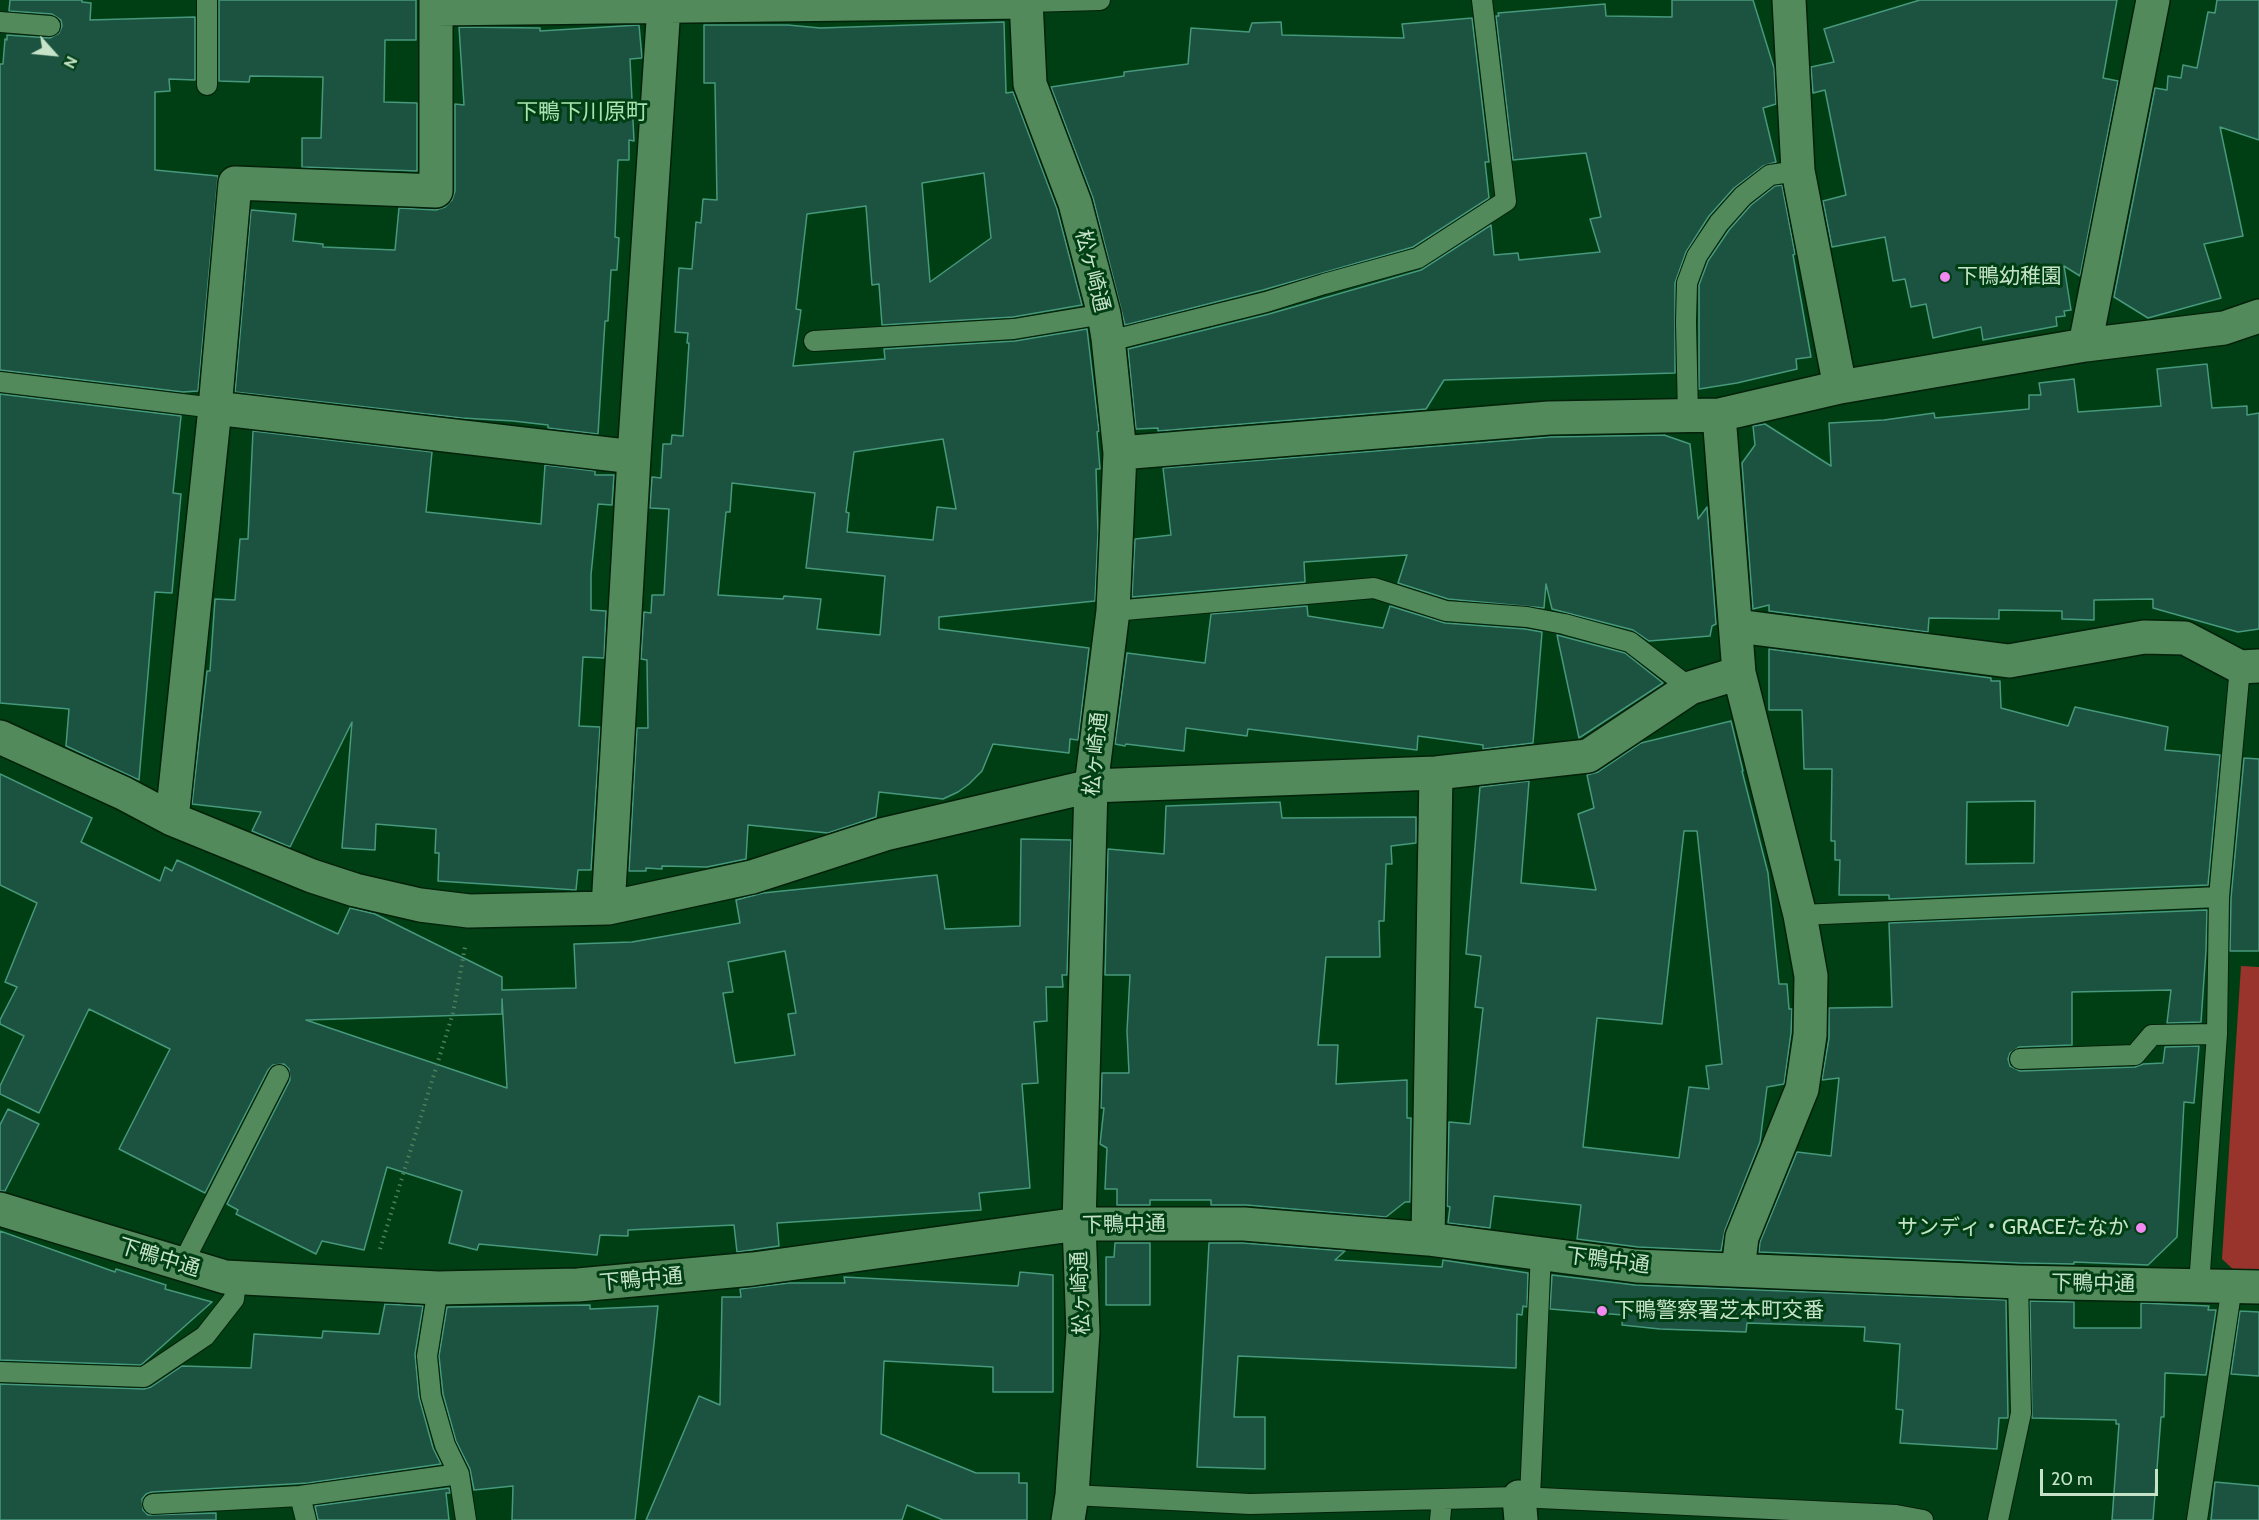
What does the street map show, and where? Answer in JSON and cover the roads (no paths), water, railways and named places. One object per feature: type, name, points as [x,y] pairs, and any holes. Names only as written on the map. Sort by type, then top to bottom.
[{"type":"street","points":[[1789,0],[1798,171],[1840,387]]},
{"type":"street","points":[[2085,345],[2153,0]]},
{"type":"street","points":[[172,819],[236,183],[436,191],[436,5],[664,6],[747,3],[1027,1]]},
{"type":"street","name":"松ヶ崎通","points":[[1027,1],[1030,84],[1075,203],[1106,326],[1120,453],[1113,611],[1091,786],[1078,1224],[1083,1332],[1070,1508]]},
{"type":"street","points":[[608,908],[634,457],[664,6]]},
{"type":"street","points":[[1120,453],[1549,418],[1703,416],[1840,387],[2085,345],[2224,328],[2259,316]]},
{"type":"street","points":[[215,408],[634,457]]},
{"type":"street","points":[[1703,416],[1737,626],[1739,673],[1800,915],[1811,976],[1810,1035],[1802,1089],[1742,1237],[1738,1270]]},
{"type":"street","points":[[1737,626],[2009,661],[2144,637],[2185,638],[2249,667]]},
{"type":"street","points":[[0,736],[123,793],[172,819],[312,876],[354,890],[420,905],[470,911],[608,908],[752,877],[885,834],[1091,786],[1436,773],[1588,756],[1690,688],[1739,673]]},
{"type":"street","points":[[1428,1239],[1436,773]]},
{"type":"street","name":"下鴨中通","points":[[0,1209],[225,1277],[438,1287],[578,1286],[753,1269],[1078,1224],[1244,1224],[1428,1239],[1636,1266],[2018,1282],[2246,1286]]},
{"type":"lane","points":[[207,0],[207,85]]},
{"type":"lane","points":[[1027,1],[1100,0]]},
{"type":"lane","points":[[814,341],[1106,326],[1125,337],[1266,302],[1418,258],[1506,201],[1482,0]]},
{"type":"lane","points":[[0,22],[50,26]]},
{"type":"lane","points":[[1703,416],[1686,322],[1687,283],[1697,256],[1719,224],[1743,196],[1770,175],[1798,171]]},
{"type":"lane","points":[[0,382],[215,408]]},
{"type":"lane","points":[[1113,611],[1374,588],[1446,611],[1527,617],[1564,624],[1630,642],[1690,688]]},
{"type":"lane","points":[[2199,1286],[2217,1034],[2219,897],[2249,667]]},
{"type":"lane","points":[[1800,915],[2219,897]]},
{"type":"lane","points":[[2020,1059],[2135,1055],[2152,1035],[2217,1034]]},
{"type":"lane","points":[[182,1265],[279,1075]]},
{"type":"lane","points":[[1523,1505],[1541,1252]]},
{"type":"lane","points":[[0,1372],[144,1377],[205,1336],[234,1299],[236,1278]]},
{"type":"lane","points":[[1998,1520],[2021,1413],[2018,1282]]},
{"type":"lane","points":[[2197,1520],[2246,1286]]},
{"type":"lane","points":[[438,1287],[427,1356],[431,1396],[445,1445],[459,1474],[466,1520]]},
{"type":"lane","points":[[153,1504],[300,1496],[459,1474]]},
{"type":"lane","points":[[300,1496],[306,1520]]},
{"type":"lane","points":[[1070,1508],[1442,1499],[1523,1505],[1896,1515],[1923,1520]]},
{"type":"lane","points":[[1440,1520],[1442,1499]]},
{"type":"place","name":"下鴨幼稚園","points":[[1945,277]]},
{"type":"place","name":"サンディ・GRACEたなか","points":[[2141,1228]]},
{"type":"place","name":"下鴨警察署芝本町交番","points":[[1602,1311]]},
{"type":"district","name":"下鴨下川原町","points":[[582,113]]}]
